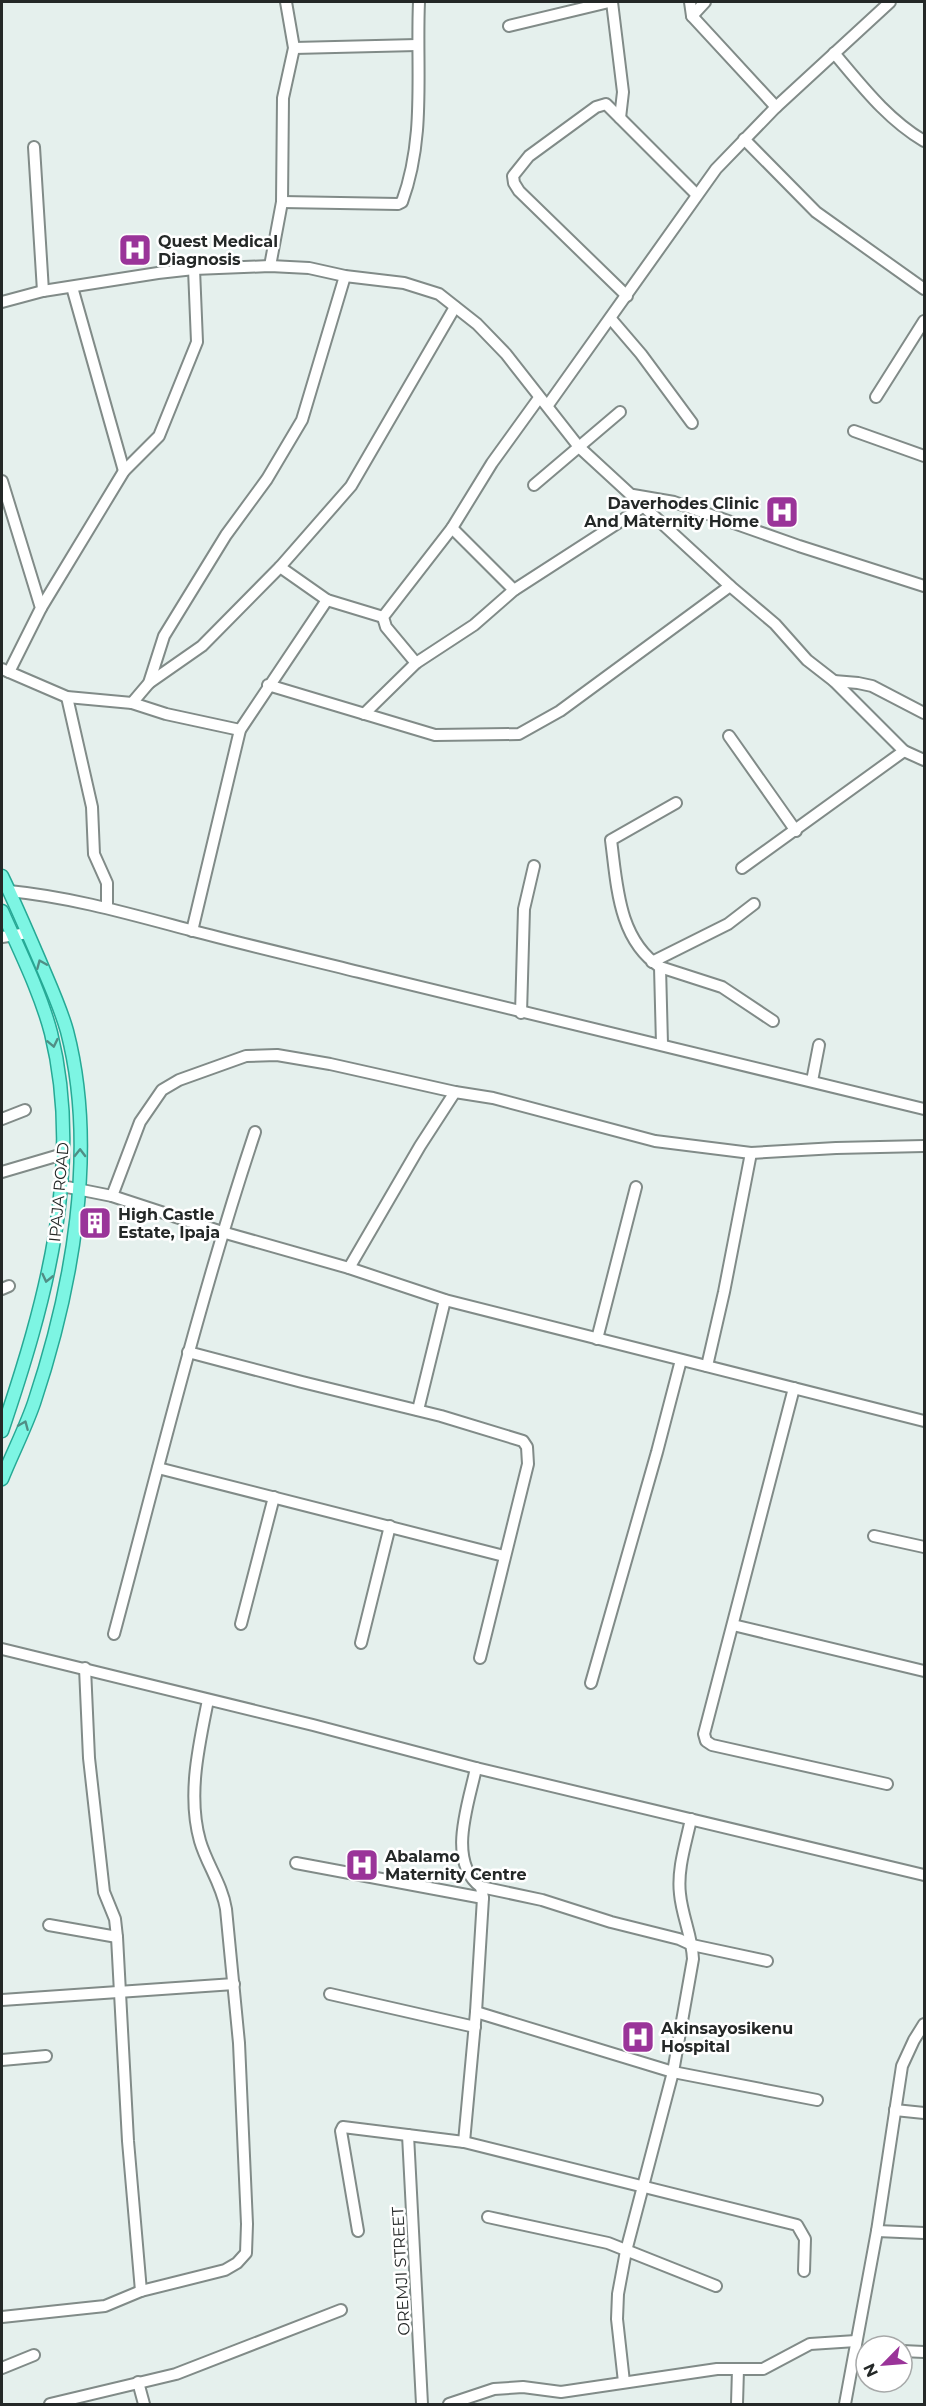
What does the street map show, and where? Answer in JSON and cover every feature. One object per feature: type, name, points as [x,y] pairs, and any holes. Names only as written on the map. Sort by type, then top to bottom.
[{"type":"main road","name":"IPAJA ROAD","points":[[2,876],[59,1005],[73,1059],[81,1154],[69,1261],[52,1342],[33,1405],[2,1479]]},
{"type":"main road","name":"IPAJA ROAD","points":[[2,910],[7,936],[43,1007],[51,1032],[62,1089],[63,1154],[62,1186],[49,1270],[28,1352],[5,1409],[2,1431]]},
{"type":"street","points":[[270,266],[282,202],[283,98],[294,48],[285,2]]},
{"type":"street","points":[[282,202],[398,204],[402,202],[412,175],[419,118],[417,45],[419,2]]},
{"type":"street","points":[[509,26],[611,2],[623,92],[620,118]]},
{"type":"street","points":[[690,2],[692,16],[776,107]]},
{"type":"street","points":[[692,16],[705,2]]},
{"type":"street","points":[[383,617],[452,528],[492,464],[611,319],[696,194],[716,169],[776,107],[890,2]]},
{"type":"street","points":[[294,48],[417,45]]},
{"type":"street","points":[[834,53],[879,106],[904,129],[924,141]]},
{"type":"street","points":[[627,296],[519,191],[513,176],[529,156],[596,107],[606,104],[696,194]]},
{"type":"street","points":[[744,140],[816,212],[924,289]]},
{"type":"street","points":[[34,147],[43,291]]},
{"type":"street","points":[[2,303],[43,291],[194,269],[270,266],[309,268],[345,276],[404,283],[439,294],[477,324],[506,354],[579,447],[730,586],[775,624],[807,660],[834,681],[904,751],[924,760]]},
{"type":"street","points":[[194,269],[197,342],[159,436],[124,471],[5,670],[67,697],[132,703],[166,714],[240,730]]},
{"type":"street","points":[[149,683],[164,636],[226,535],[267,479],[302,420],[345,276]]},
{"type":"street","points":[[72,287],[124,471]]},
{"type":"street","points":[[132,703],[149,683],[202,646],[280,567],[351,486],[455,307]]},
{"type":"street","points":[[611,319],[641,354],[692,423]]},
{"type":"street","points":[[876,397],[924,321]]},
{"type":"street","points":[[534,485],[620,412]]},
{"type":"street","points":[[854,431],[924,456]]},
{"type":"street","points":[[2,481],[41,608]]},
{"type":"street","points":[[630,495],[674,502],[799,546],[924,586]]},
{"type":"street","points":[[364,714],[416,663],[474,625],[514,590],[644,506]]},
{"type":"street","points":[[452,528],[514,590]]},
{"type":"street","points":[[280,567],[327,600],[383,617]]},
{"type":"street","points":[[268,685],[443,736],[519,734],[560,711],[730,586]]},
{"type":"street","points":[[192,931],[240,730],[327,600]]},
{"type":"street","points":[[383,617],[386,627],[416,663]]},
{"type":"street","points":[[834,681],[872,686],[924,714]]},
{"type":"street","points":[[67,697],[92,807],[94,854],[107,884],[107,908]]},
{"type":"street","points":[[729,736],[796,831]]},
{"type":"street","points":[[742,868],[904,751]]},
{"type":"street","points":[[676,803],[611,840],[618,896],[624,919],[633,938],[656,964],[722,987],[773,1021]]},
{"type":"street","points":[[521,1013],[524,909],[534,866]]},
{"type":"street","points":[[9,891],[107,908],[521,1013],[662,1044],[924,1109]]},
{"type":"street","points":[[656,964],[728,924],[754,904]]},
{"type":"street","points":[[7,936],[28,933]]},
{"type":"street","points":[[656,964],[662,1044]]},
{"type":"street","points":[[812,1081],[819,1045]]},
{"type":"street","points":[[112,1196],[140,1122],[162,1090],[178,1080],[246,1056],[277,1055],[330,1064],[455,1092],[493,1098],[655,1142],[751,1153],[924,1146]]},
{"type":"street","points":[[349,1269],[420,1146],[455,1092]]},
{"type":"street","points":[[2,1119],[25,1110]]},
{"type":"street","points":[[114,1634],[188,1352],[222,1233],[255,1132]]},
{"type":"street","points":[[707,1366],[751,1153]]},
{"type":"street","points":[[2,1172],[63,1154]]},
{"type":"street","points":[[62,1186],[112,1196],[222,1233],[349,1269],[445,1300],[924,1421]]},
{"type":"street","points":[[597,1340],[636,1187]]},
{"type":"street","points":[[418,1410],[445,1300]]},
{"type":"street","points":[[188,1352],[418,1410],[521,1439],[525,1444],[528,1464],[480,1658]]},
{"type":"street","points":[[591,1683],[681,1360]]},
{"type":"street","points":[[794,1388],[704,1734],[706,1741],[711,1745],[887,1784]]},
{"type":"street","points":[[158,1468],[504,1556]]},
{"type":"street","points":[[241,1624],[274,1497]]},
{"type":"street","points":[[360,1643],[390,1526]]},
{"type":"street","points":[[874,1536],[924,1547]]},
{"type":"street","points":[[734,1625],[924,1671]]},
{"type":"street","points":[[2,1649],[476,1768],[924,1875]]},
{"type":"street","points":[[85,1668],[89,1758],[103,1881],[107,1902],[115,1919],[117,1937],[128,2141],[141,2291]]},
{"type":"street","points":[[2,2317],[105,2306],[141,2291],[225,2270],[237,2264],[246,2253],[248,2223],[240,2055],[234,1984],[223,1893],[201,1843],[195,1802],[198,1753],[208,1700]]},
{"type":"street","points":[[464,2142],[475,2027],[482,1892],[471,1879],[464,1864],[462,1850],[476,1768]]},
{"type":"street","points":[[624,2382],[617,2307],[626,2251],[673,2072],[693,1959],[692,1945],[680,1897],[679,1878],[691,1819]]},
{"type":"street","points":[[296,1863],[542,1900],[611,1922],[679,1939],[692,1945],[767,1961]]},
{"type":"street","points":[[49,1925],[117,1937]]},
{"type":"street","points":[[2,2000],[234,1984]]},
{"type":"street","points":[[330,1994],[475,2027]]},
{"type":"street","points":[[476,2012],[673,2072],[817,2100]]},
{"type":"street","points":[[861,2334],[902,2066],[924,2024]]},
{"type":"street","points":[[2,2060],[46,2056]]},
{"type":"street","points":[[895,2110],[924,2113]]},
{"type":"street","points":[[358,2231],[341,2131],[343,2127],[464,2142],[797,2225],[805,2239],[804,2271]]},
{"type":"street","name":"OREMJI STREET","points":[[408,2135],[422,2404]]},
{"type":"street","points":[[488,2217],[608,2243],[716,2286]]},
{"type":"street","points":[[877,2231],[924,2233]]},
{"type":"street","points":[[50,2404],[176,2374],[342,2310]]},
{"type":"street","points":[[449,2404],[494,2389],[523,2387],[561,2392],[717,2369],[763,2369],[810,2344],[854,2345]]},
{"type":"street","points":[[2,2368],[34,2355]]},
{"type":"street","points":[[845,2404],[854,2366]]},
{"type":"street","points":[[737,2404],[738,2369]]},
{"type":"street","points":[[138,2382],[144,2404]]},
{"type":"place","name":"Quest Medical Diagnosis","points":[[135,250]]},
{"type":"place","name":"Daverhodes Clinic And Maternity Home","points":[[782,512]]},
{"type":"place","name":"High Castle Estate, Ipaja","points":[[95,1223]]},
{"type":"place","name":"Abalamo Maternity Centre","points":[[362,1865]]},
{"type":"place","name":"Akinsayosikenu Hospital","points":[[638,2037]]}]
